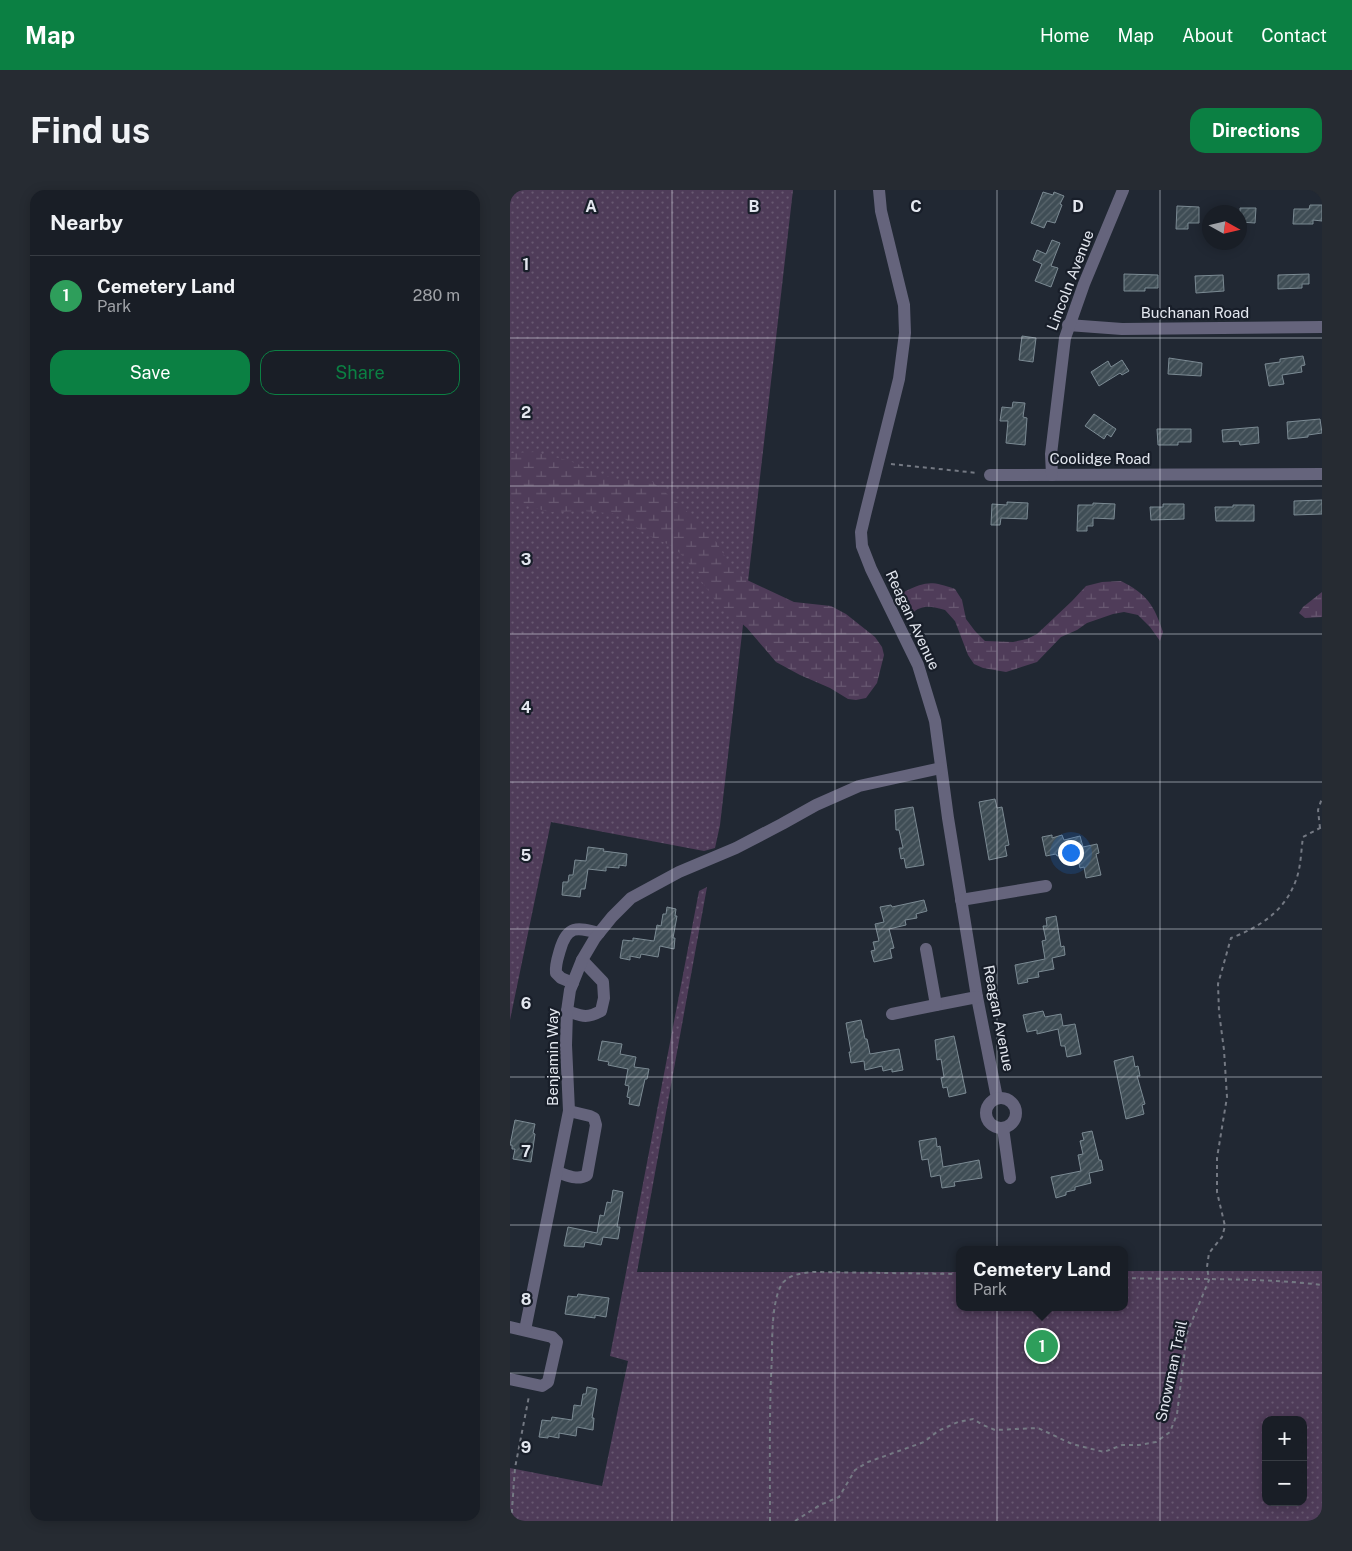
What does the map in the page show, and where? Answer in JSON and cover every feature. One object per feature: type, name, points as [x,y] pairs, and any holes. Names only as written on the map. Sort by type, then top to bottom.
[{"type":"street","name":"Reagan Avenue","points":[[879,190],[881,211],[904,306],[906,333],[899,379],[862,532],[862,546],[870,569],[918,665],[934,721],[977,997],[997,1098]]},
{"type":"street","name":"Lincoln Avenue","points":[[1052,475],[1051,454],[1060,365],[1068,325],[1123,190]]},
{"type":"street","name":"Buchanan Road","points":[[1068,325],[1122,329],[1322,327]]},
{"type":"street","name":"Coolidge Road","points":[[990,475],[1322,474]]},
{"type":"street","name":"Benjamin Way","points":[[525,1330],[569,1110],[566,1045],[567,1011],[573,983],[582,960],[599,933],[631,898],[679,872],[736,848],[816,805],[860,786],[941,768]]},
{"type":"street","points":[[961,900],[1046,886]]},
{"type":"street","points":[[573,983],[561,978],[556,973],[556,964],[563,937],[570,931],[579,929],[599,933]]},
{"type":"street","points":[[926,949],[936,1005]]},
{"type":"street","points":[[567,1011],[584,1017],[601,1011],[604,998],[603,982],[582,960]]},
{"type":"street","points":[[892,1014],[977,997]]},
{"type":"street","points":[[997,1098],[1004,1098],[1010,1101],[1016,1112],[1012,1122],[1003,1128],[992,1125],[986,1115],[988,1104],[997,1098]]},
{"type":"street","points":[[557,1172],[577,1178],[587,1175],[596,1125],[594,1118],[569,1110]]},
{"type":"street","points":[[1003,1128],[1010,1178]]},
{"type":"street","points":[[510,1327],[552,1337],[557,1342],[548,1382],[542,1386],[510,1379]]},
{"type":"path","points":[[878,462],[990,475]]},
{"type":"path","name":"Snowman Trail","points":[[795,1521],[820,1505],[839,1497],[855,1470],[868,1462],[924,1442],[938,1431],[958,1422],[973,1419],[995,1430],[1038,1428],[1072,1444],[1104,1452],[1122,1445],[1156,1442],[1170,1432],[1177,1414],[1187,1333],[1209,1280],[1207,1267],[1209,1253],[1222,1237],[1225,1226],[1217,1192],[1217,1158],[1226,1097],[1218,984],[1231,938],[1264,923],[1285,901],[1296,879],[1303,838],[1321,828],[1318,810],[1322,798]]},
{"type":"path","points":[[770,1521],[769,1418],[774,1308],[782,1283],[797,1274],[813,1272],[956,1274]]},
{"type":"path","points":[[1128,1278],[1274,1281],[1322,1285]]},
{"type":"path","points":[[512,1521],[515,1468],[525,1411],[532,1384]]},
{"type":"green space","points":[[510,190],[793,190],[720,825],[715,848],[704,851],[551,822],[510,1020]]},
{"type":"green space","points":[[535,452],[570,461],[616,480],[650,480],[678,503],[714,538],[734,572],[794,602],[831,606],[846,614],[875,637],[882,647],[884,655],[877,683],[866,698],[848,699],[830,688],[776,662],[747,628],[715,600],[687,561],[674,547],[647,535],[618,514],[584,511],[549,512],[510,501],[510,453]]},
{"type":"green space","points":[[1121,581],[1137,591],[1153,607],[1163,632],[1160,641],[1138,615],[1124,612],[1113,614],[1087,623],[1061,637],[1037,662],[1006,672],[983,668],[974,664],[968,655],[955,621],[945,610],[923,607],[911,614],[903,613],[904,592],[929,583],[940,585],[955,589],[962,600],[966,619],[985,641],[1013,642],[1027,639],[1037,634],[1086,586],[1102,582]]},
{"type":"green space","points":[[1322,592],[1322,617],[1305,618],[1299,613],[1303,607]]},
{"type":"green space","points":[[707,887],[637,1272],[956,1272],[956,1311],[1128,1311],[1128,1271],[1322,1271],[1322,1521],[510,1521],[510,1468],[602,1486],[628,1361],[610,1356],[699,891]]},
{"type":"building","points":[[1043,192],[1053,195],[1054,192],[1064,196],[1055,223],[1047,221],[1044,228],[1031,223]]},
{"type":"building","points":[[1310,205],[1322,205],[1322,221],[1313,220],[1313,224],[1293,224],[1294,209],[1309,209]]},
{"type":"building","points":[[1177,206],[1199,207],[1199,223],[1188,223],[1188,229],[1176,229]]},
{"type":"building","points":[[1247,208],[1256,208],[1255,223],[1247,222]]},
{"type":"building","points":[[1052,240],[1060,243],[1051,266],[1058,268],[1051,287],[1035,281],[1042,264],[1033,260],[1037,250],[1046,254]]},
{"type":"building","points":[[1124,274],[1158,275],[1158,288],[1145,288],[1145,291],[1124,291]]},
{"type":"building","points":[[1309,274],[1309,284],[1302,284],[1302,288],[1278,289],[1278,275]]},
{"type":"building","points":[[1223,275],[1224,291],[1196,293],[1195,276]]},
{"type":"building","points":[[1022,336],[1036,338],[1033,362],[1019,360]]},
{"type":"building","points":[[1303,356],[1305,365],[1301,366],[1302,372],[1282,375],[1284,384],[1269,386],[1265,364],[1280,362],[1280,359]]},
{"type":"building","points":[[1169,358],[1202,363],[1201,376],[1168,374]]},
{"type":"building","points":[[1122,360],[1129,371],[1122,375],[1120,373],[1099,386],[1091,372],[1108,361],[1111,367]]},
{"type":"building","points":[[1013,402],[1025,403],[1023,417],[1027,418],[1025,445],[1006,443],[1008,421],[1000,421],[1002,407],[1012,408]]},
{"type":"building","points":[[1094,414],[1116,429],[1111,437],[1107,434],[1104,439],[1085,426]]},
{"type":"building","points":[[1320,419],[1322,433],[1308,435],[1308,437],[1288,439],[1287,422]]},
{"type":"building","points":[[1258,427],[1259,443],[1240,445],[1239,441],[1223,442],[1222,430]]},
{"type":"building","points":[[1157,429],[1191,429],[1191,442],[1178,442],[1178,445],[1158,445]]},
{"type":"building","points":[[1322,500],[1322,514],[1294,515],[1294,501]]},
{"type":"building","points":[[1007,502],[1028,503],[1027,519],[1001,518],[1000,525],[991,525],[992,504],[1007,505]]},
{"type":"building","points":[[1093,503],[1115,504],[1114,519],[1093,518],[1093,526],[1087,526],[1087,531],[1077,531],[1078,505],[1093,505]]},
{"type":"building","points":[[1163,504],[1184,504],[1184,519],[1151,520],[1150,507],[1163,507]]},
{"type":"building","points":[[1233,505],[1254,505],[1254,521],[1216,521],[1215,507],[1233,507]]},
{"type":"building","points":[[995,799],[997,808],[1002,807],[1009,845],[1005,846],[1007,856],[989,860],[979,802]]},
{"type":"building","points":[[913,807],[924,865],[906,868],[904,858],[901,859],[899,848],[903,848],[899,830],[896,830],[895,810]]},
{"type":"building","points":[[1052,835],[1052,838],[1062,835],[1064,840],[1080,836],[1083,847],[1097,844],[1099,853],[1096,854],[1101,875],[1086,878],[1084,867],[1080,868],[1076,851],[1057,856],[1056,854],[1046,856],[1042,837]]},
{"type":"building","points":[[588,847],[627,854],[626,866],[619,865],[619,868],[606,867],[606,871],[588,869],[585,889],[581,889],[580,897],[562,895],[563,882],[568,882],[569,875],[573,875],[575,860],[586,861]]},
{"type":"building","points":[[924,900],[927,911],[916,914],[917,918],[905,920],[906,925],[889,929],[894,948],[890,949],[892,958],[874,962],[871,951],[875,950],[873,942],[879,941],[875,924],[884,922],[880,907],[891,905],[892,907]]},
{"type":"building","points":[[667,907],[676,909],[675,916],[677,916],[673,938],[675,938],[674,949],[660,946],[658,957],[641,954],[640,958],[630,956],[630,960],[620,958],[623,940],[633,941],[633,938],[654,941],[657,925],[661,926],[663,914],[666,914]]},
{"type":"building","points":[[1056,916],[1061,947],[1064,946],[1065,955],[1052,958],[1054,969],[1038,972],[1039,977],[1027,979],[1028,982],[1018,984],[1015,965],[1045,959],[1042,941],[1046,940],[1043,926],[1047,926],[1046,918]]},
{"type":"building","points":[[1043,1011],[1045,1017],[1061,1014],[1063,1026],[1075,1024],[1081,1054],[1067,1057],[1065,1046],[1061,1046],[1058,1029],[1037,1034],[1037,1030],[1027,1032],[1023,1015]]},
{"type":"building","points":[[861,1020],[870,1054],[899,1049],[903,1070],[892,1072],[892,1069],[883,1071],[882,1066],[865,1070],[864,1061],[851,1063],[846,1023]]},
{"type":"building","points":[[954,1036],[966,1093],[949,1097],[947,1087],[943,1088],[941,1078],[944,1077],[941,1059],[937,1060],[935,1040]]},
{"type":"building","points":[[602,1041],[622,1044],[620,1054],[636,1057],[634,1067],[649,1069],[639,1106],[629,1104],[630,1098],[627,1097],[629,1086],[625,1085],[628,1069],[608,1065],[609,1062],[598,1060]]},
{"type":"building","points":[[1133,1056],[1135,1067],[1138,1066],[1140,1076],[1137,1076],[1145,1104],[1142,1105],[1144,1114],[1126,1119],[1114,1061]]},
{"type":"building","points":[[515,1120],[535,1124],[531,1162],[513,1159],[515,1149],[512,1149],[512,1145],[510,1145]]},
{"type":"building","points":[[1092,1131],[1103,1170],[1089,1173],[1091,1183],[1075,1187],[1075,1190],[1066,1192],[1066,1195],[1056,1198],[1051,1177],[1081,1171],[1078,1155],[1083,1154],[1080,1141],[1084,1140],[1082,1133]]},
{"type":"building","points":[[936,1138],[937,1147],[940,1146],[943,1167],[979,1160],[982,1178],[954,1182],[955,1186],[942,1188],[940,1175],[931,1177],[928,1159],[922,1160],[919,1141]]},
{"type":"building","points":[[613,1190],[623,1192],[617,1227],[620,1227],[618,1239],[603,1237],[601,1245],[585,1242],[584,1247],[564,1246],[568,1227],[597,1233],[600,1215],[604,1216],[607,1202],[611,1203]]},
{"type":"building","points":[[578,1294],[609,1298],[606,1317],[595,1315],[595,1318],[565,1314],[568,1296],[577,1297]]},
{"type":"building","points":[[587,1387],[597,1389],[592,1418],[594,1418],[593,1430],[577,1427],[576,1436],[559,1433],[559,1438],[539,1437],[542,1420],[551,1421],[552,1417],[572,1420],[574,1405],[581,1406],[583,1394],[586,1394]]},
{"type":"place","name":"Cemetery Land","points":[[1042,1346]]}]
